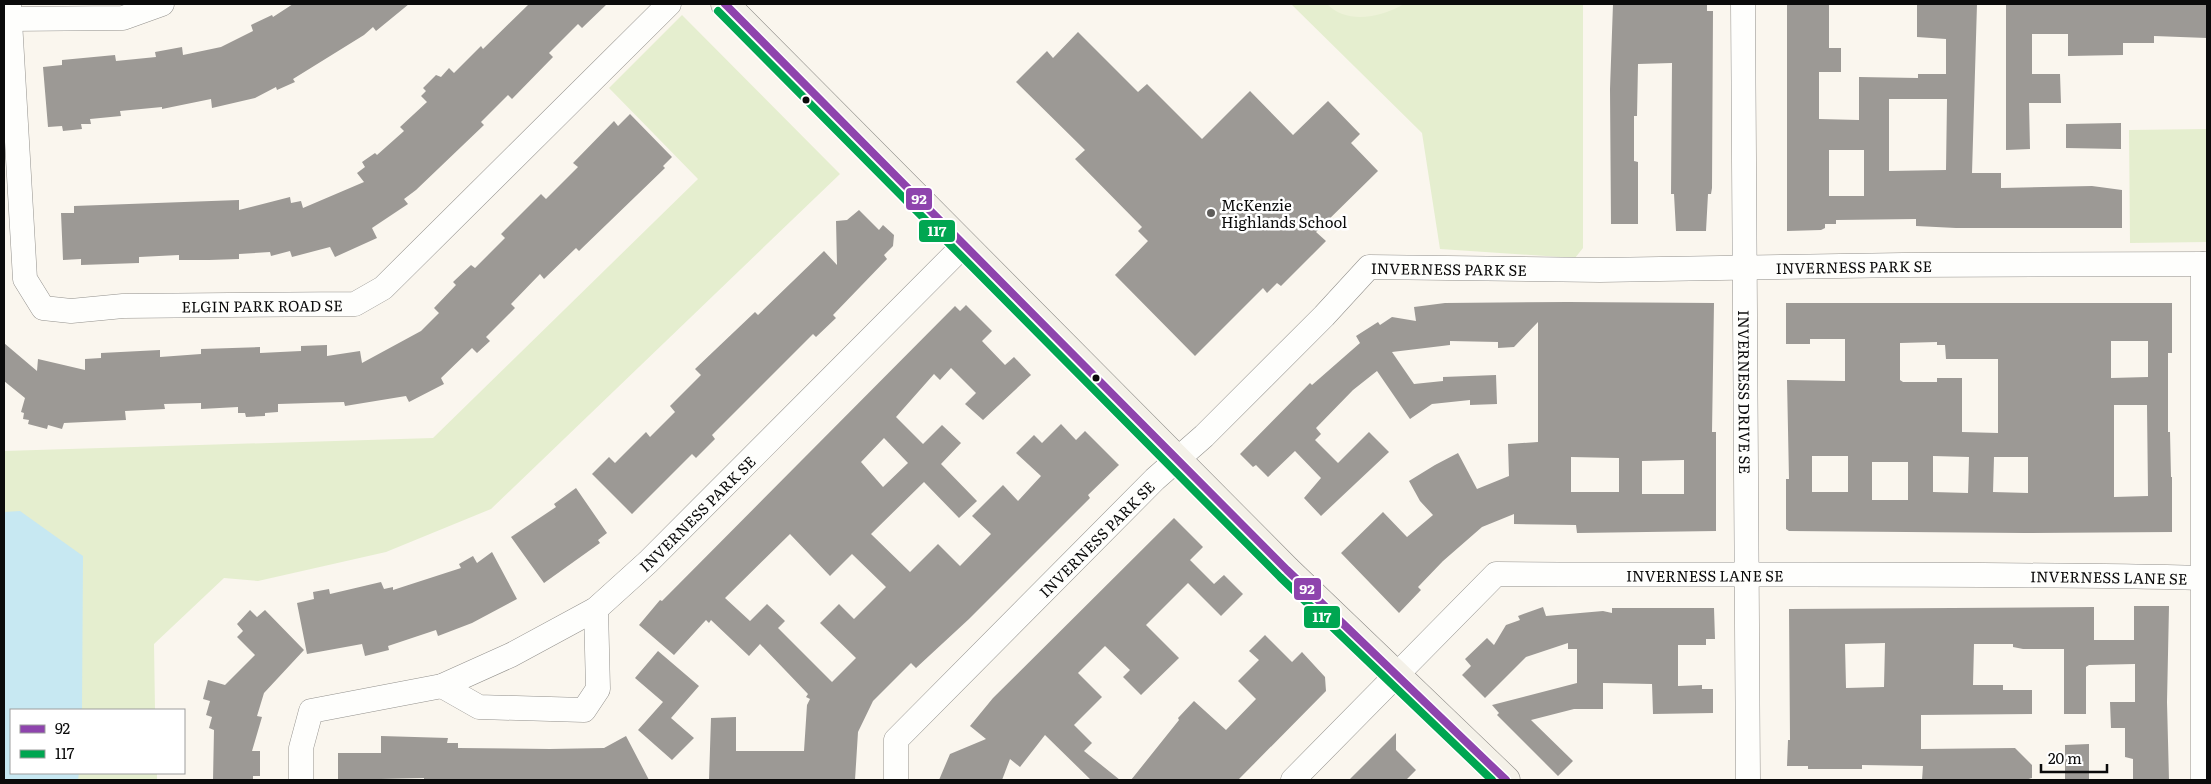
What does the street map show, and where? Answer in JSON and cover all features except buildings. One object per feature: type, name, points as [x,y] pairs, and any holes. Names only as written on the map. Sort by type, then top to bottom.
[{"type":"street","points":[[9,11],[123,18],[162,4]]},
{"type":"street","name":"ELGIN PARK ROAD SE","points":[[9,11],[25,279],[44,308],[71,311],[123,306],[354,304],[383,288],[669,4]]},
{"type":"street","points":[[725,4],[1286,570],[1506,780]]},
{"type":"street","name":"INVERNESS DRIVE SE","points":[[1743,4],[1748,780]]},
{"type":"street","name":"INVERNESS PARK SE","points":[[301,780],[301,748],[311,711],[442,686],[511,655],[596,609],[648,562],[964,245]]},
{"type":"street","points":[[2202,780],[2205,264]]},
{"type":"street","name":"INVERNESS PARK SE","points":[[896,780],[896,740],[1177,458],[1204,436],[1324,316],[1369,267],[1600,270],[2205,264]]},
{"type":"street","name":"INVERNESS LANE SE","points":[[1293,780],[1496,574],[1747,576],[2054,574],[2203,578]]},
{"type":"street","points":[[442,686],[479,707],[584,710],[598,689],[596,609]]},
{"type":"green space","points":[[1291,4],[1583,4],[1583,248],[1575,258],[1440,249],[1422,133]]},
{"type":"green space","points":[[1327,4],[1404,4],[1375,15],[1354,17],[1335,11]]},
{"type":"green space","points":[[682,15],[840,174],[491,509],[386,552],[258,581],[224,578],[154,644],[155,709],[10,709],[10,774],[157,774],[157,780],[4,780],[4,451],[433,438],[698,179],[609,88]]},
{"type":"green space","points":[[2207,129],[2207,242],[2130,243],[2129,130]]},
{"type":"water","points":[[20,511],[83,556],[82,709],[10,709],[10,774],[79,774],[78,780],[4,780],[4,512]]},
{"type":"transit line","name":"92","points":[[725,4],[1287,570],[1506,780]]},
{"type":"transit line","name":"117","points":[[718,11],[1280,577],[1492,780]]},
{"type":"place","name":"McKenzie Highlands School","points":[[1211,213]]}]
